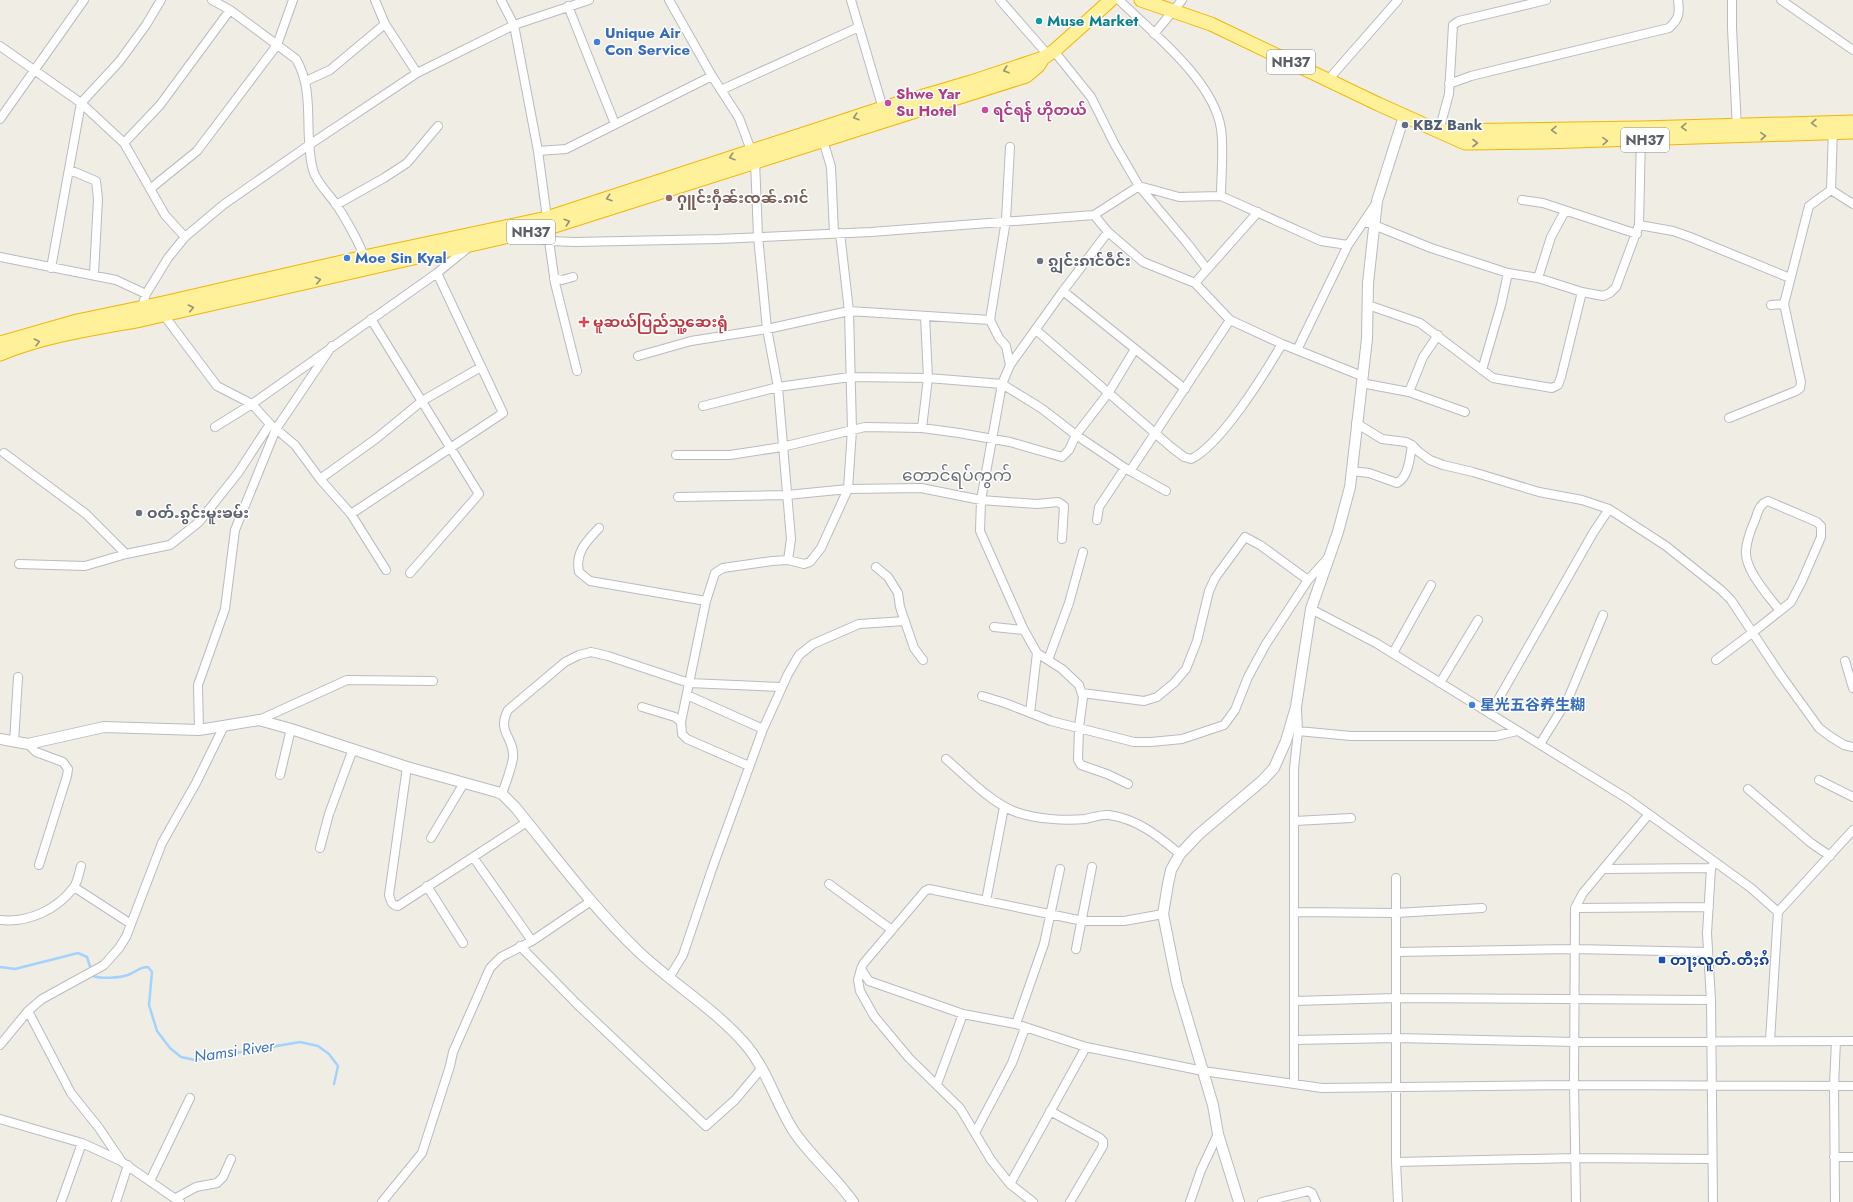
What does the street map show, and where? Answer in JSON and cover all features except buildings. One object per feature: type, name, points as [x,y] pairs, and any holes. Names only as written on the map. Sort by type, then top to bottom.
[{"type":"highway","name":"NH37","points":[[0,343],[77,321],[142,307],[365,263],[471,246],[547,218],[753,156],[884,114],[1048,54],[1111,0]]},
{"type":"highway","name":"NH37","points":[[1140,0],[1211,24],[1404,116],[1439,131],[1641,134],[1833,127],[1853,122]]},
{"type":"highway","name":"NH37","points":[[0,354],[13,348],[80,331],[163,314],[483,233],[548,228],[753,156],[823,140],[884,114]]},
{"type":"highway","name":"NH37","points":[[1833,127],[1853,132]]},
{"type":"street","points":[[0,120],[84,0]]},
{"type":"street","points":[[51,268],[81,103],[120,62],[146,25],[161,0]]},
{"type":"street","points":[[212,0],[230,10],[296,59],[303,69],[306,81],[309,145],[313,170],[317,179],[336,205],[365,263]]},
{"type":"street","points":[[150,188],[196,151],[277,45],[293,0]]},
{"type":"street","points":[[377,0],[385,24],[417,73]]},
{"type":"street","points":[[501,0],[514,25],[538,151],[547,218]]},
{"type":"street","points":[[142,307],[146,294],[168,258],[184,237],[223,205],[309,145],[417,73],[514,25],[589,0]]},
{"type":"street","points":[[669,0],[712,76],[739,118],[753,156],[758,236],[767,329],[778,387],[791,539],[788,560]]},
{"type":"street","points":[[851,0],[884,114]]},
{"type":"street","points":[[1000,0],[1048,54],[1091,97],[1115,145],[1139,186],[1206,268]]},
{"type":"street","points":[[1119,0],[1192,71],[1210,96],[1221,129],[1221,196]]},
{"type":"street","points":[[1154,34],[1182,0]]},
{"type":"street","points":[[1328,80],[1398,0]]},
{"type":"street","points":[[1439,131],[1449,94],[1453,25],[1459,21],[1546,0]]},
{"type":"street","points":[[1449,84],[1471,76],[1669,28],[1676,21],[1679,10],[1678,0]]},
{"type":"street","points":[[1732,0],[1732,36],[1737,131]]},
{"type":"street","points":[[1781,0],[1853,50]]},
{"type":"street","points":[[568,6],[615,124]]},
{"type":"street","points":[[124,143],[160,105],[230,10]]},
{"type":"street","points":[[306,81],[330,70],[385,24]]},
{"type":"street","points":[[721,90],[859,27]]},
{"type":"street","points":[[0,46],[81,103],[124,143],[165,215],[184,237]]},
{"type":"street","points":[[538,151],[566,149],[712,76]]},
{"type":"street","points":[[1238,1202],[1218,1134],[1213,1105],[1177,984],[1164,914],[1171,870],[1180,854],[1198,835],[1263,780],[1274,768],[1286,741],[1296,707],[1311,608],[1338,532],[1350,487],[1362,379],[1368,305],[1368,283],[1378,201],[1404,116]]},
{"type":"street","points":[[336,205],[384,178],[407,163],[438,126]]},
{"type":"street","points":[[1831,190],[1833,127]]},
{"type":"street","points":[[1364,221],[1431,248],[1508,273],[1538,278],[1582,292],[1603,296],[1610,293],[1616,287],[1637,234],[1639,225],[1641,134]]},
{"type":"street","points":[[749,766],[687,739],[682,734],[681,722],[706,601],[715,572],[723,568],[788,560],[804,564],[813,558],[821,548],[848,489],[852,430],[849,311],[837,233],[831,167],[823,140]]},
{"type":"street","points":[[1010,147],[1006,220],[990,320],[999,338],[1006,346],[1010,365]]},
{"type":"street","points":[[70,170],[96,180],[98,199],[94,274]]},
{"type":"street","points":[[513,230],[548,241],[591,242],[718,239],[837,233],[1094,215],[1139,186],[1179,197],[1221,196],[1321,241],[1348,245]]},
{"type":"street","points":[[1831,190],[1853,204]]},
{"type":"street","points":[[1729,418],[1796,391],[1800,388],[1801,382],[1784,304],[1809,206],[1812,202],[1831,190]]},
{"type":"street","points":[[1522,200],[1543,203],[1637,234]]},
{"type":"street","points":[[1297,350],[1348,245],[1378,201]]},
{"type":"street","points":[[1538,278],[1551,237],[1565,211]]},
{"type":"street","points":[[1195,283],[1206,268],[1258,212]]},
{"type":"street","points":[[1094,215],[1108,232],[1143,262],[1195,283],[1230,320],[1362,379],[1409,392],[1465,412]]},
{"type":"street","points":[[1639,225],[1673,231],[1790,278]]},
{"type":"street","points":[[1108,232],[1063,291],[1010,365],[1002,384],[981,500],[980,531],[1024,630],[1037,653],[1074,679],[1082,693],[1078,757],[1081,765],[1107,774],[1128,784]]},
{"type":"street","points":[[215,427],[252,404],[437,273],[471,246],[483,233]]},
{"type":"street","points":[[548,241],[554,278],[577,371]]},
{"type":"street","points":[[0,257],[51,268],[94,274],[116,280],[146,294]]},
{"type":"street","points":[[351,514],[502,413],[437,273]]},
{"type":"street","points":[[1482,370],[1501,305],[1508,273]]},
{"type":"street","points":[[554,278],[562,280],[573,278]]},
{"type":"street","points":[[1063,291],[1185,389]]},
{"type":"street","points":[[1368,305],[1420,323],[1438,335],[1487,375],[1493,378],[1552,388],[1558,385],[1561,377],[1582,292]]},
{"type":"street","points":[[1771,306],[1784,304]]},
{"type":"street","points":[[638,356],[691,341],[767,329],[849,311],[990,320]]},
{"type":"street","points":[[163,314],[217,386],[252,404],[273,427],[295,445],[320,479],[351,514],[386,570]]},
{"type":"street","points":[[922,428],[928,378],[925,316]]},
{"type":"street","points":[[371,320],[479,494],[410,573]]},
{"type":"street","points":[[1097,520],[1099,507],[1155,434],[1230,320]]},
{"type":"street","points":[[1036,330],[1155,434],[1184,457],[1191,459],[1223,430],[1266,371],[1282,344]]},
{"type":"street","points":[[1409,392],[1423,356],[1438,335]]},
{"type":"street","points":[[18,564],[85,566],[126,554],[170,545],[199,522],[273,427],[332,346]]},
{"type":"street","points":[[676,455],[730,455],[782,447],[865,427],[922,428],[959,433],[1010,442],[1062,457],[1070,450],[1076,435],[1108,392],[1135,349]]},
{"type":"street","points":[[320,479],[377,438],[422,401],[481,366]]},
{"type":"street","points":[[703,406],[778,387],[850,377],[928,378],[1002,384],[1041,408],[1076,435],[1128,469],[1166,490]]},
{"type":"street","points":[[1356,423],[1382,439],[1406,442],[1430,460],[1443,465],[1473,472],[1539,492],[1582,500],[1609,509],[1666,546],[1722,590],[1731,600],[1752,633],[1819,728],[1844,745],[1853,747]]},
{"type":"street","points":[[199,730],[198,685],[226,609],[235,530],[273,427]]},
{"type":"street","points":[[1352,470],[1369,473],[1397,483],[1402,481],[1405,476],[1412,445]]},
{"type":"street","points":[[4,453],[86,514],[126,554]]},
{"type":"street","points":[[678,497],[787,494],[848,489],[921,488],[981,500],[1037,504],[1061,503],[1064,506],[1062,539]]},
{"type":"street","points":[[1716,660],[1752,633],[1780,611],[1791,602],[1821,537],[1821,526],[1812,519],[1768,501],[1763,503],[1760,507],[1750,533],[1746,550],[1747,563],[1760,585],[1780,611]]},
{"type":"street","points":[[1490,714],[1593,533],[1609,509]]},
{"type":"street","points":[[599,528],[590,538],[577,561],[579,572],[590,581],[706,601]]},
{"type":"street","points":[[1082,693],[1144,701],[1157,697],[1174,683],[1186,669],[1197,641],[1210,591],[1215,578],[1245,537],[1260,545],[1308,580]]},
{"type":"street","points":[[1048,660],[1069,603],[1083,552]]},
{"type":"street","points":[[982,696],[1051,721],[1134,742],[1182,739],[1224,724],[1235,710],[1248,677],[1266,644],[1308,580],[1330,556]]},
{"type":"street","points":[[876,567],[888,577],[898,593],[914,648],[922,660]]},
{"type":"street","points":[[1393,653],[1431,585]]},
{"type":"street","points":[[1311,608],[1393,653],[1517,731],[1628,798],[1713,866],[1751,888],[1778,912]]},
{"type":"street","points":[[1540,744],[1568,699],[1603,615]]},
{"type":"street","points":[[1440,683],[1478,620]]},
{"type":"street","points":[[669,978],[683,955],[712,869],[763,729],[782,686],[799,655],[813,644],[859,624],[905,621]]},
{"type":"street","points":[[994,627],[1024,630]]},
{"type":"street","points":[[502,794],[513,757],[510,738],[504,732],[503,719],[508,710],[565,662],[579,655],[591,652],[608,656],[689,683],[782,686]]},
{"type":"street","points":[[1030,713],[1037,653]]},
{"type":"street","points":[[1845,661],[1853,688]]},
{"type":"street","points":[[14,742],[18,677]]},
{"type":"street","points":[[0,739],[28,744],[104,727],[199,730],[259,720],[347,680],[433,681]]},
{"type":"street","points":[[687,695],[763,729]]},
{"type":"street","points":[[642,707],[675,717],[681,722]]},
{"type":"street","points":[[1294,1084],[1294,769],[1298,731],[1296,707]]},
{"type":"street","points":[[259,720],[407,767],[502,794],[527,822],[607,920],[633,946],[669,978],[727,1025],[747,1046],[761,1069],[793,1130],[844,1189],[853,1202]]},
{"type":"street","points":[[0,1045],[28,1011],[42,999],[104,965],[119,948],[126,937],[162,843],[196,783],[224,726]]},
{"type":"street","points":[[280,775],[291,729]]},
{"type":"street","points":[[1298,731],[1351,736],[1496,736],[1517,731]]},
{"type":"street","points":[[28,744],[36,752],[63,762],[68,769],[39,865]]},
{"type":"street","points":[[320,848],[329,814],[353,749]]},
{"type":"street","points":[[946,758],[1004,807],[1017,813],[1062,820],[1108,815],[1132,821],[1154,831],[1180,854]]},
{"type":"street","points":[[407,767],[389,895],[391,903],[398,906],[527,822]]},
{"type":"street","points":[[1819,780],[1853,797]]},
{"type":"street","points":[[431,838],[464,783]]},
{"type":"street","points":[[1748,789],[1830,856]]},
{"type":"street","points":[[986,901],[1004,807]]},
{"type":"street","points":[[1576,1202],[1574,1085],[1575,908],[1583,893],[1648,814]]},
{"type":"street","points":[[1295,821],[1351,818]]},
{"type":"street","points":[[1770,1041],[1778,912],[1853,830]]},
{"type":"street","points":[[473,857],[532,941]]},
{"type":"street","points":[[0,920],[27,919],[40,914],[58,902],[74,887],[81,866]]},
{"type":"street","points":[[1604,869],[1713,866]]},
{"type":"street","points":[[1713,866],[1707,933],[1711,1000],[1713,1202]]},
{"type":"street","points":[[1076,949],[1083,921],[1092,867]]},
{"type":"street","points":[[1016,1024],[1044,944],[1060,869]]},
{"type":"street","points":[[1396,878],[1396,1162],[1398,1202]]},
{"type":"street","points":[[829,884],[892,930]]},
{"type":"street","points":[[427,886],[463,943]]},
{"type":"street","points":[[74,887],[131,924]]},
{"type":"street","points":[[1033,1202],[1010,1184],[991,1160],[976,1132],[960,1108],[909,1058],[874,1016],[860,991],[858,980],[863,964],[925,891],[929,889],[1083,921],[1124,921],[1164,914]]},
{"type":"street","points":[[382,1202],[422,1153],[450,1066],[453,1052],[490,968],[501,957],[532,941],[591,901]]},
{"type":"street","points":[[1575,908],[1709,907]]},
{"type":"street","points":[[1294,912],[1396,914],[1482,908]]},
{"type":"street","points":[[520,946],[578,1004],[706,1126],[734,1100],[761,1069]]},
{"type":"street","points":[[1396,952],[1575,949],[1708,952]]},
{"type":"street","points":[[861,969],[869,981],[963,1014],[1016,1024],[1086,1047],[1203,1071],[1322,1088],[1574,1085],[1853,1086]]},
{"type":"street","points":[[1295,1001],[1396,998],[1711,1000]]},
{"type":"street","points":[[28,1011],[71,1093],[125,1163],[116,1202]]},
{"type":"street","points":[[937,1084],[963,1014]]},
{"type":"street","points":[[976,1132],[1012,1063],[1025,1028]]},
{"type":"street","points":[[1294,1040],[1396,1038],[1574,1042],[1711,1040],[1853,1041]]},
{"type":"street","points":[[1835,1202],[1834,1086],[1836,1041]]},
{"type":"street","points":[[1010,1184],[1086,1047]]},
{"type":"street","points":[[150,1181],[190,1098]]},
{"type":"street","points":[[1050,1111],[1103,1141],[1103,1146],[1070,1202]]},
{"type":"street","points":[[0,1119],[82,1143],[125,1163],[178,1200],[196,1187],[217,1183],[223,1177],[231,1159]]},
{"type":"street","points":[[1190,1202],[1201,1170],[1218,1134]]},
{"type":"street","points":[[61,1202],[82,1143]]},
{"type":"street","points":[[1834,1157],[1853,1157]]},
{"type":"street","points":[[1396,1162],[1575,1158],[1712,1159]]},
{"type":"street","points":[[1262,1202],[1308,1191],[1312,1193],[1316,1202]]},
{"type":"waterway","name":"Namsi River","points":[[0,967],[15,969],[78,953],[87,957],[93,976],[96,977],[110,978],[124,976],[148,967],[152,972],[149,1005],[157,1031],[170,1048],[181,1057],[195,1060],[300,1042],[318,1046],[329,1054],[338,1066],[334,1084]]},
{"type":"place","name":"Muse Market","points":[[1039,21]]},
{"type":"place","name":"Unique Air Con Service","points":[[597,42]]},
{"type":"place","name":"Shwe Yar Su Hotel","points":[[888,103]]},
{"type":"place","name":"ရင်ရန် ဟိုတယ်","points":[[985,110]]},
{"type":"place","name":"KBZ Bank","points":[[1405,125]]},
{"type":"place","name":"ႁူင်းႁဵၼ်းၸၼ်ႉၵၢင်","points":[[669,198]]},
{"type":"place","name":"Moe Sin Kyal","points":[[347,258]]},
{"type":"place","name":"ၵျွင်းၵၢင်ဝဵင်း","points":[[1040,261]]},
{"type":"place","name":"မူဆယ်ပြည်သူ့ဆေးရုံ","points":[[584,322]]},
{"type":"place","name":"ဝတ်ႉၵွင်းမူးၶမ်း","points":[[139,513]]},
{"type":"place","name":"星光五谷养生糊","points":[[1472,705]]},
{"type":"place","name":"တႃႈလူတ်ႉတီႈၵႆ","points":[[1662,960]]},
{"type":"district","name":"တောင်ရပ်ကွက်","points":[[957,475]]}]
